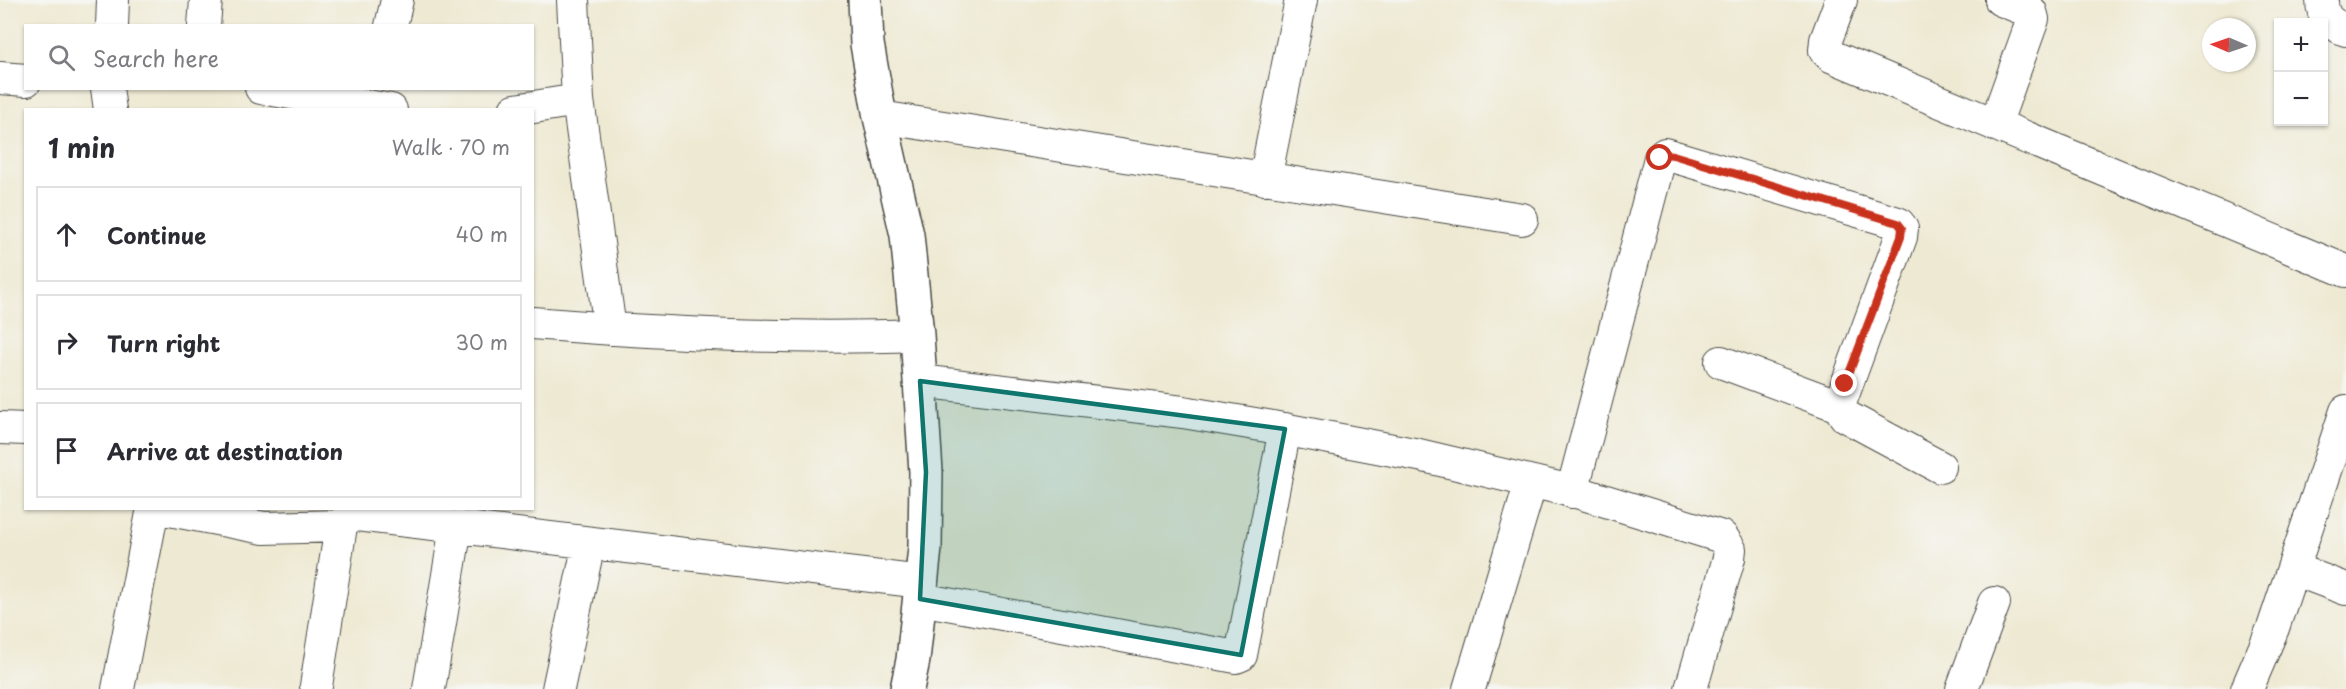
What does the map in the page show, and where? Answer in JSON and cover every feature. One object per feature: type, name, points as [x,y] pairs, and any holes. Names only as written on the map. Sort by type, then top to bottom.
[{"type":"street","points":[[112,24],[113,0]]},
{"type":"street","points":[[204,24],[206,0]]},
{"type":"street","points":[[391,24],[397,0]]},
{"type":"street","points":[[573,0],[578,100],[610,329]]},
{"type":"street","points":[[865,0],[867,44],[880,117],[907,235],[917,335],[926,472],[925,548],[913,660],[907,689]]},
{"type":"street","points":[[1265,179],[1301,0]]},
{"type":"street","points":[[1841,0],[1826,40],[1826,50],[1831,56],[2346,271]]},
{"type":"street","points":[[1995,125],[2033,19],[2031,12],[2001,0]]},
{"type":"street","points":[[2322,0],[2326,18],[2332,25],[2346,30]]},
{"type":"street","points":[[0,78],[24,80]]},
{"type":"street","points":[[107,90],[110,108]]},
{"type":"street","points":[[276,90],[379,104]]},
{"type":"street","points":[[528,108],[578,100]]},
{"type":"street","points":[[880,117],[1522,219]]},
{"type":"street","points":[[1572,492],[1660,158],[1665,154],[1898,223],[1902,228],[1901,237],[1839,406]]},
{"type":"street","points":[[534,323],[610,329],[848,337],[917,335]]},
{"type":"street","points":[[1721,362],[1839,406],[1845,416],[1940,467]]},
{"type":"street","points":[[920,381],[1183,412],[1286,429],[1419,455],[1572,492],[1722,537],[1728,543],[1729,558],[1690,689]]},
{"type":"street","points":[[2247,689],[2272,628],[2346,411]]},
{"type":"street","points":[[0,428],[24,429]]},
{"type":"street","points":[[316,686],[341,526],[347,518],[357,515],[589,543],[921,591],[1236,657],[1241,655],[1286,429]]},
{"type":"street","points":[[1468,689],[1531,482]]},
{"type":"street","points":[[118,689],[153,510]]},
{"type":"street","points":[[170,510],[264,528],[341,526]]},
{"type":"street","points":[[429,689],[456,527]]},
{"type":"street","points":[[558,689],[589,543]]},
{"type":"street","points":[[2293,569],[2346,589]]},
{"type":"street","points":[[1962,689],[1994,603]]},
{"type":"highlighted area","points":[[920,381],[1285,429],[1241,655],[920,599],[926,472]]},
{"type":"route","points":[[1660,158],[1665,154],[1673,155],[1898,223],[1902,228],[1901,237],[1845,384]]}]
